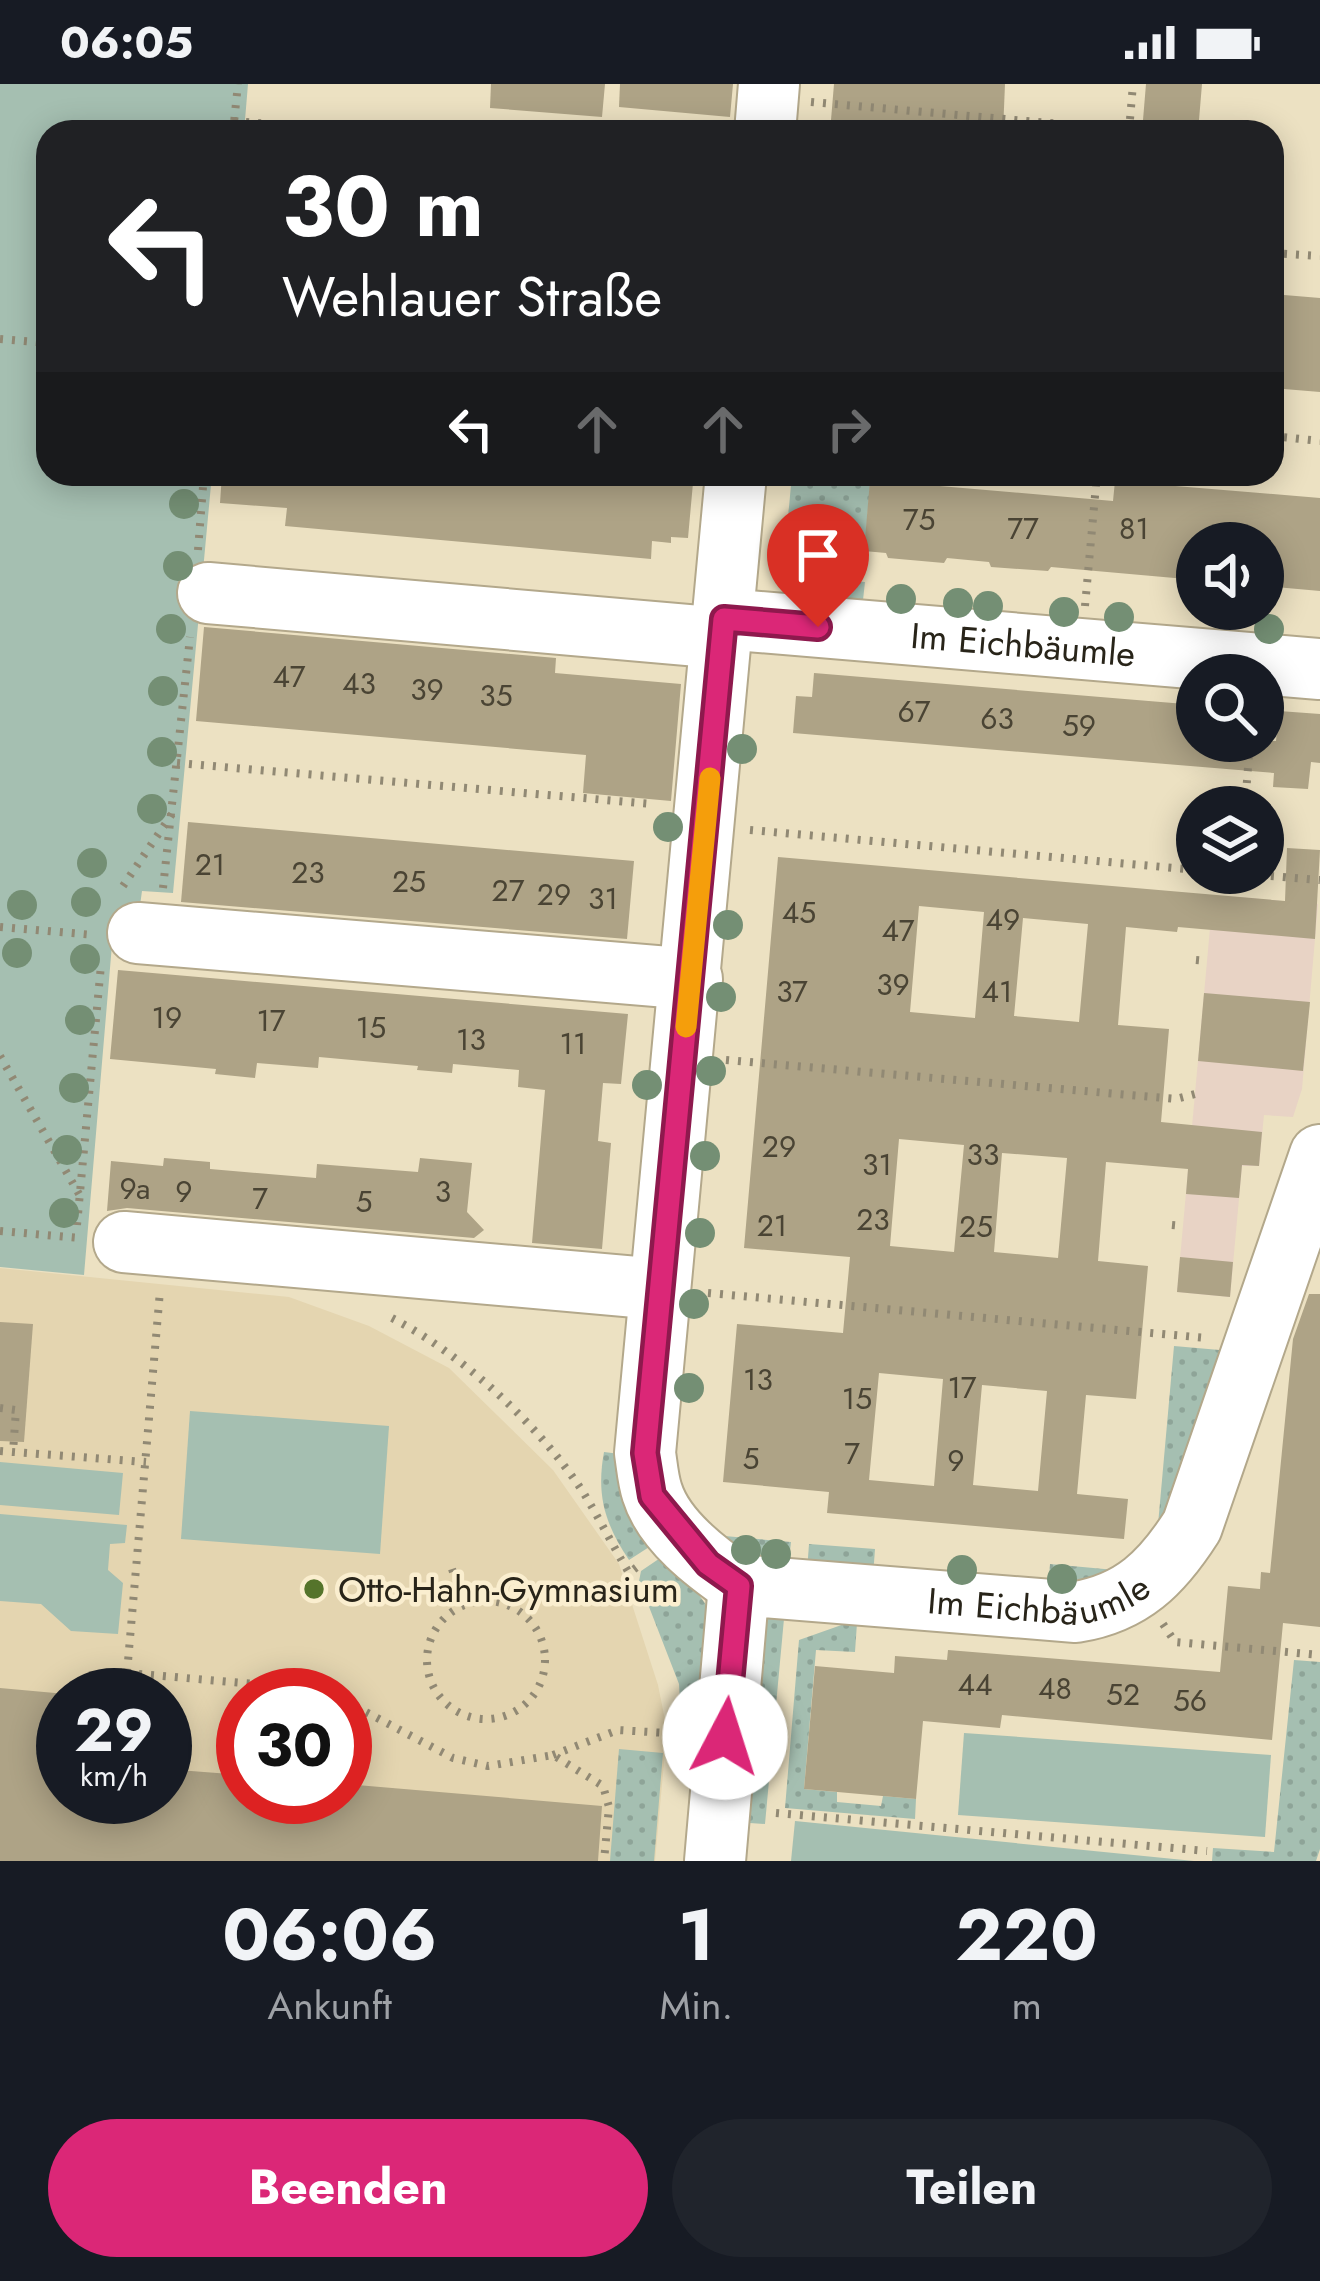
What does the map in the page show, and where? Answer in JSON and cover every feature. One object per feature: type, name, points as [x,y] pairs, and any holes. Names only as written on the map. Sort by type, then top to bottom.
[{"type":"street","points":[[715,1861],[739,1586],[708,1564],[652,1496],[645,1453],[692,979],[679,815],[723,628],[735,486]]},
{"type":"street","name":"Im Eichbäumle","points":[[198,599],[1082,649],[1320,669]]},
{"type":"street","points":[[116,923],[692,979]]},
{"type":"street","name":"Im Eichbäumle","points":[[739,1586],[1061,1612],[1109,1607],[1139,1588],[1172,1557],[1192,1526],[1320,1155]]},
{"type":"street","points":[[121,1241],[659,1289]]},
{"type":"path","points":[[235,120],[238,84]]},
{"type":"path","points":[[1130,120],[1133,84]]},
{"type":"path","points":[[767,105],[976,120]]},
{"type":"path","points":[[1284,254],[1320,256]]},
{"type":"path","points":[[0,339],[36,342]]},
{"type":"path","points":[[1284,437],[1320,441]]},
{"type":"path","points":[[0,927],[116,923],[166,888],[198,599],[203,486]]},
{"type":"path","points":[[1082,649],[1096,486]]},
{"type":"path","points":[[178,763],[1176,868]]},
{"type":"path","points":[[80,1196],[116,923],[172,812]]},
{"type":"path","points":[[1284,877],[1320,880]]},
{"type":"path","points":[[0,1056],[80,1196],[121,1241],[146,1462],[128,1668]]},
{"type":"path","points":[[683,1056],[1176,1100],[1195,1094]]},
{"type":"path","points":[[0,1231],[121,1241]]},
{"type":"path","points":[[659,1289],[1162,1334]]},
{"type":"path","points":[[372,1312],[395,1319],[458,1358],[518,1417],[582,1492],[629,1573]]},
{"type":"path","points":[[0,1408],[16,1409],[13,1452]]},
{"type":"path","points":[[0,1451],[146,1462]]},
{"type":"path","points":[[452,1569],[464,1604]]},
{"type":"path","points":[[1139,1588],[1175,1642],[1320,1655]]},
{"type":"path","points":[[504,1603],[523,1613],[543,1645],[541,1682],[531,1698],[500,1717],[481,1719],[447,1704],[428,1671],[434,1631],[446,1615],[464,1604],[504,1603]]},
{"type":"path","points":[[372,1715],[453,1758],[488,1766],[554,1755],[617,1730],[725,1737]]},
{"type":"path","points":[[554,1755],[603,1786],[609,1807],[604,1861]]},
{"type":"path","points":[[776,1813],[1207,1850]]},
{"type":"shaded area","points":[[1213,895],[1318,904],[1302,1089],[1293,1117],[1264,1115],[1259,1166],[1242,1166],[1230,1297],[1177,1292]]},
{"type":"shaded area","name":"Otto-Hahn-Gymnasium","points":[[0,1268],[289,1297],[369,1326],[449,1368],[553,1470],[619,1564],[658,1685],[667,1730],[655,1861],[0,1861]]},
{"type":"green space","points":[[0,84],[248,84],[245,120],[36,120],[36,486],[211,486],[173,893],[142,891],[138,920],[114,921],[84,1275],[0,1267]]},
{"type":"green space","points":[[791,486],[870,486],[863,569],[784,562]]},
{"type":"green space","points":[[784,576],[865,582],[862,609],[782,602]]},
{"type":"green space","points":[[1174,1346],[1231,1351],[1156,1547]]},
{"type":"green space","points":[[190,1411],[389,1426],[380,1554],[181,1539]]},
{"type":"green space","points":[[604,1452],[628,1455],[660,1540],[629,1560],[604,1509]]},
{"type":"green space","points":[[0,1462],[123,1473],[119,1515],[0,1505]]},
{"type":"green space","points":[[0,1514],[127,1525],[125,1543],[110,1544],[108,1570],[123,1583],[118,1634],[71,1631],[41,1604],[0,1601]]},
{"type":"green space","points":[[702,1534],[791,1542],[788,1569],[750,1566]]},
{"type":"green space","points":[[809,1544],[875,1549],[873,1576],[807,1571]]},
{"type":"green space","points":[[669,1552],[711,1612],[706,1727],[681,1722],[679,1684],[639,1581],[641,1571]]},
{"type":"green space","points":[[1050,1564],[1115,1570],[1117,1574],[1048,1591]]},
{"type":"green space","points":[[785,1608],[765,1824],[735,1822],[753,1627]]},
{"type":"green space","points":[[857,1623],[855,1652],[816,1650],[804,1789],[837,1792],[837,1802],[881,1806],[883,1796],[916,1799],[915,1819],[785,1808],[799,1640]]},
{"type":"green space","points":[[1294,1660],[1320,1662],[1320,1849],[1316,1861],[1212,1861],[1213,1848],[1274,1852]]},
{"type":"green space","points":[[964,1733],[1271,1755],[1265,1837],[958,1815]]},
{"type":"green space","points":[[619,1749],[663,1753],[654,1861],[610,1861]]},
{"type":"green space","points":[[795,1821],[1194,1861],[791,1861]]},
{"type":"building","points":[[491,84],[605,84],[602,117],[490,108]]},
{"type":"building","points":[[620,84],[733,84],[730,117],[619,107]]},
{"type":"building","points":[[834,84],[1005,84],[1004,120],[831,120]]},
{"type":"building","points":[[1146,84],[1202,84],[1199,120],[1143,120]]},
{"type":"building","points":[[1284,295],[1320,298],[1320,392],[1284,389]]},
{"type":"building","points":[[221,486],[693,486],[688,538],[652,541],[651,559],[285,526],[287,508],[220,503]]},
{"type":"building","points":[[869,486],[939,486],[1113,501],[1114,486],[1320,498],[1320,591],[1284,588],[1284,522],[1176,522],[1176,578],[1051,567],[1048,571],[991,567],[989,562],[947,558],[944,563],[888,558],[886,553],[864,551]]},
{"type":"building","points":[[204,627],[556,658],[555,673],[681,684],[671,801],[583,793],[586,755],[196,721]]},
{"type":"building","points":[[814,673],[1176,703],[1176,762],[1284,762],[1284,711],[1320,714],[1320,763],[1311,762],[1308,789],[1273,786],[1274,773],[793,733],[796,696],[812,697]]},
{"type":"building","points":[[188,822],[634,861],[627,939],[181,902]]},
{"type":"building","points":[[1287,848],[1320,850],[1315,939],[1126,927],[1118,1025],[1169,1029],[1161,1122],[1262,1132],[1259,1166],[1242,1165],[1239,1198],[1186,1194],[1188,1169],[1106,1162],[1098,1261],[1148,1266],[1136,1399],[1086,1395],[1077,1494],[1128,1499],[1124,1539],[827,1513],[829,1492],[723,1482],[737,1324],[843,1333],[850,1257],[744,1248],[778,857],[1285,901]],"holes":[[[919,906],[984,912],[975,1018],[910,1012]],[[1023,918],[1088,924],[1079,1022],[1014,1016]],[[899,1139],[964,1145],[954,1252],[890,1246]],[[1002,1153],[1067,1158],[1058,1258],[994,1252]],[[879,1373],[943,1379],[934,1486],[869,1480]],[[982,1385],[1047,1391],[1038,1491],[973,1485]]]},
{"type":"building","points":[[118,970],[628,1014],[621,1084],[603,1083],[598,1141],[611,1143],[602,1249],[532,1243],[545,1090],[518,1087],[519,1070],[453,1064],[452,1073],[319,1057],[318,1068],[257,1063],[255,1078],[215,1074],[216,1069],[110,1059]]},
{"type":"building","points":[[1204,993],[1310,1002],[1303,1071],[1198,1061]]},
{"type":"building","points":[[164,1158],[210,1162],[210,1169],[316,1178],[317,1164],[418,1172],[420,1158],[472,1163],[467,1212],[484,1230],[474,1238],[127,1208],[107,1211],[111,1161],[163,1166]]},
{"type":"building","points":[[1180,1257],[1233,1262],[1230,1297],[1177,1292]]},
{"type":"building","points":[[1309,1294],[1320,1294],[1320,1627],[1283,1623],[1272,1740],[1002,1715],[1000,1728],[923,1721],[916,1799],[804,1789],[815,1666],[894,1673],[895,1656],[947,1660],[948,1650],[1220,1672],[1228,1586],[1260,1589],[1261,1572],[1270,1573],[1293,1339]]},
{"type":"building","points":[[0,1322],[33,1324],[24,1442],[0,1441]]},
{"type":"building","points":[[0,1688],[36,1691],[36,1824],[192,1824],[192,1771],[216,1773],[216,1824],[372,1824],[372,1786],[602,1806],[598,1861],[0,1861]]},
{"type":"slow traffic","points":[[686,1027],[710,778]]},
{"type":"place","name":"Otto-Hahn-Gymnasium","points":[[314,1589]]},
{"type":"route","points":[[725,1737],[739,1586],[708,1564],[652,1496],[645,1453],[655,1330],[724,619],[818,627]]}]
